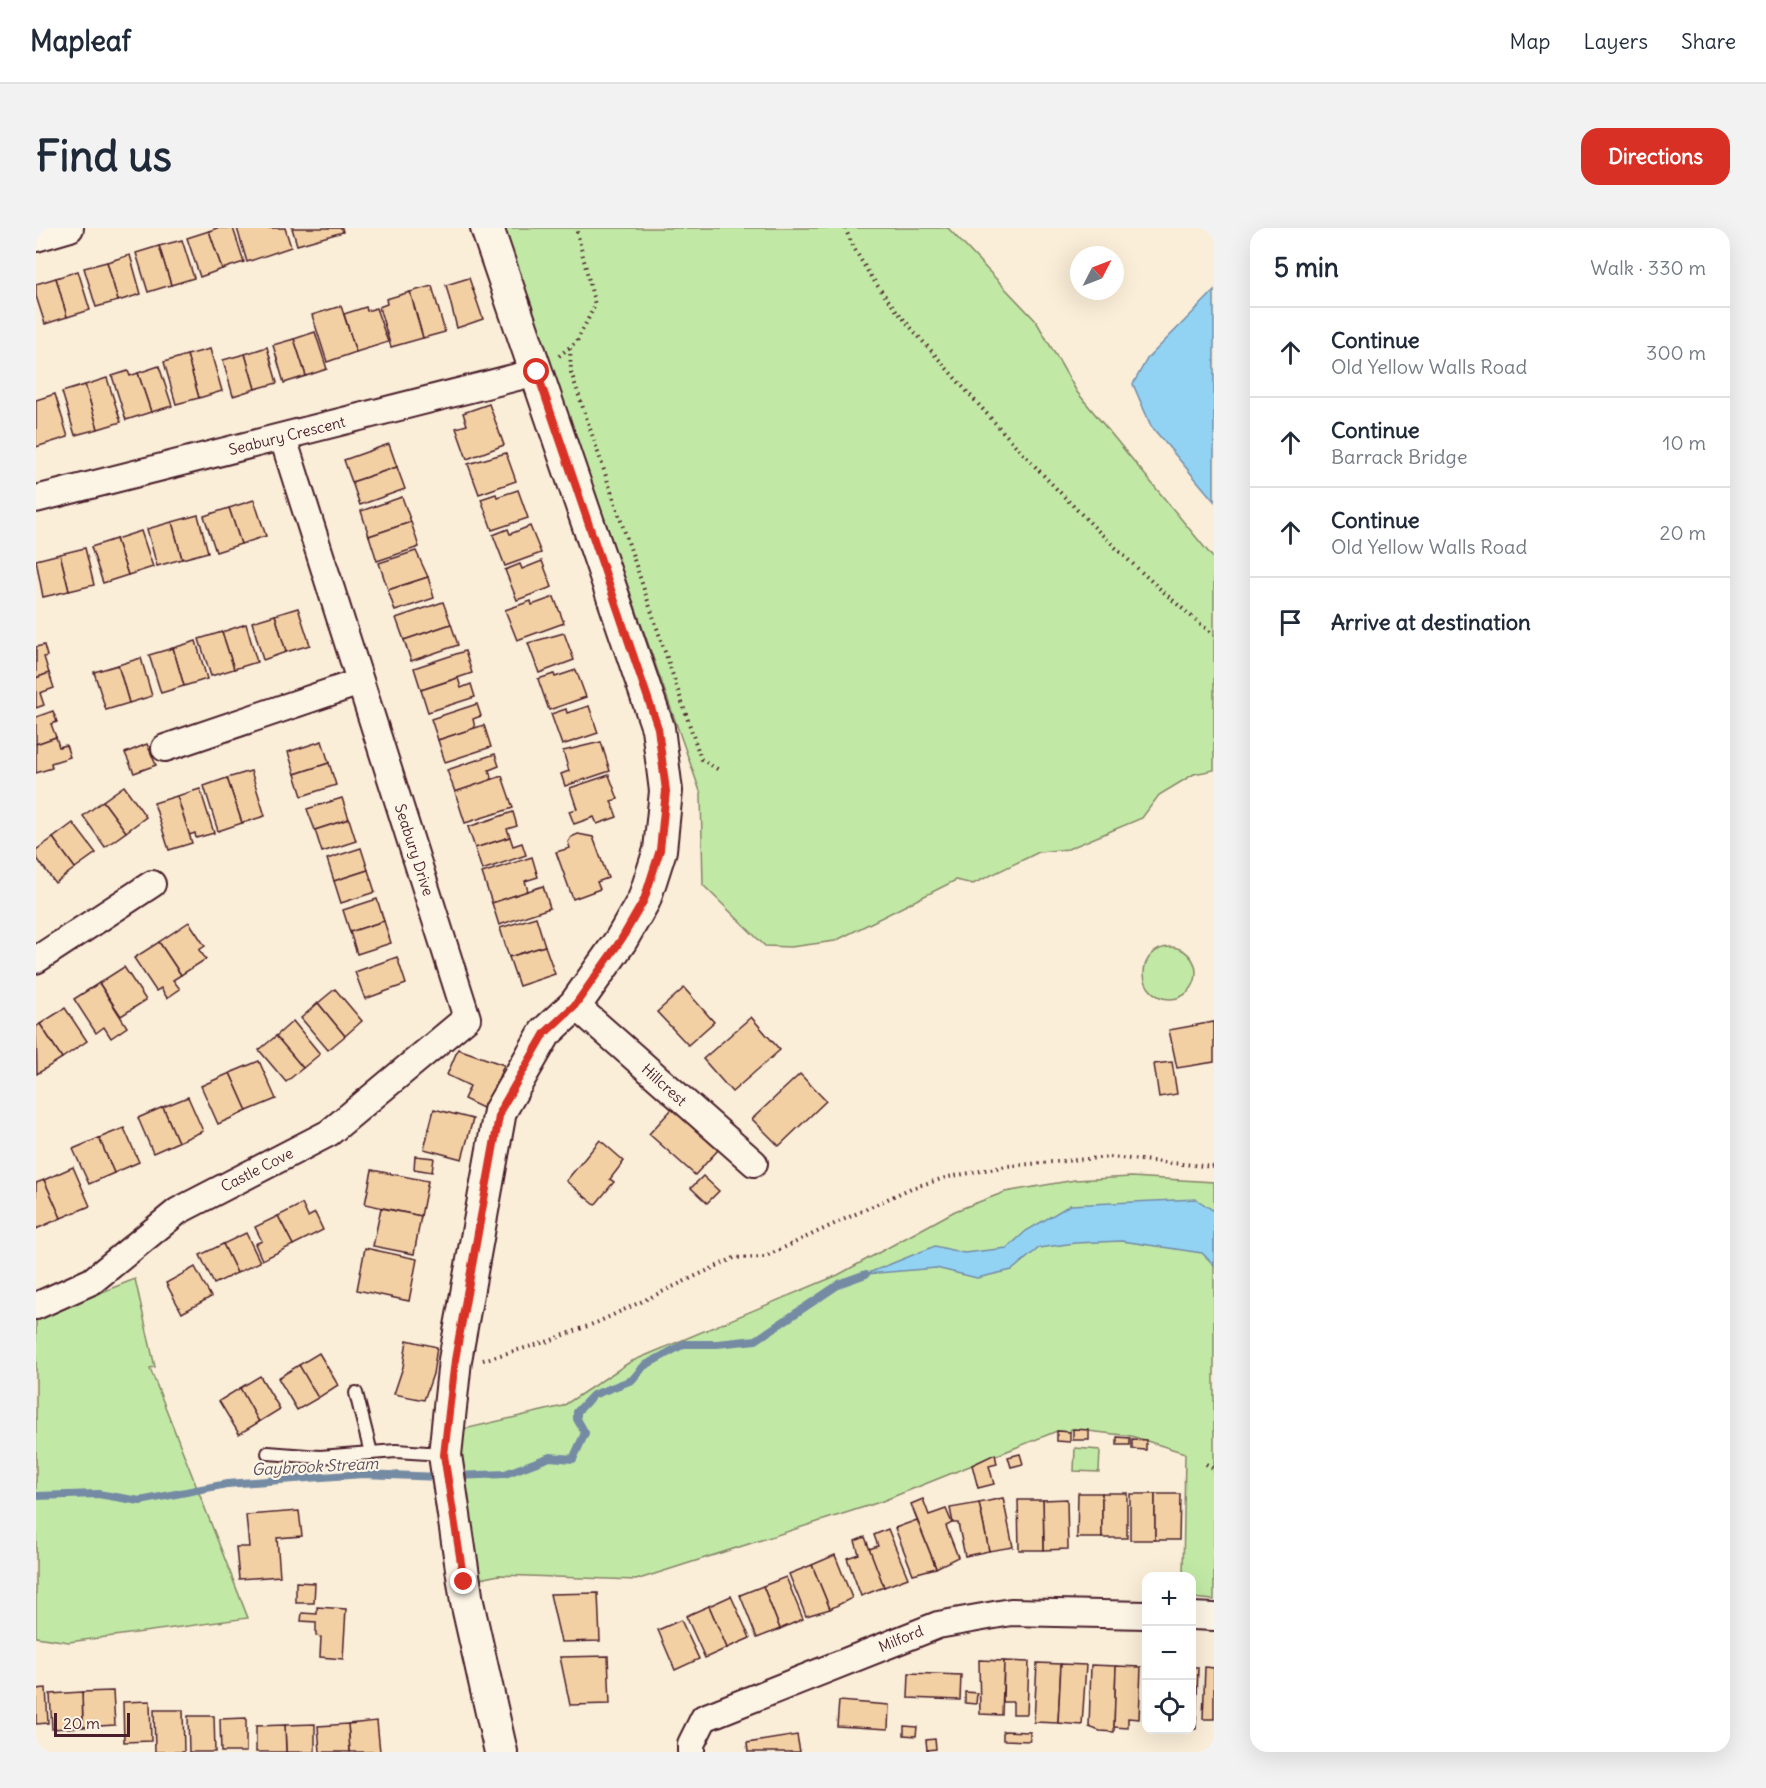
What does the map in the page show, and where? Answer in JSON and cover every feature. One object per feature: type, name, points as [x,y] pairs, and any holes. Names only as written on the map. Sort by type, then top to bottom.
[{"type":"street","points":[[36,238],[70,228]]},
{"type":"street","points":[[487,228],[658,728],[666,791],[660,850],[644,900],[621,940],[575,1005],[545,1033],[500,1111],[455,1360],[445,1457],[467,1602],[501,1752]]},
{"type":"street","name":"Seabury Crescent","points":[[36,499],[537,372]]},
{"type":"street","name":"Seabury Drive","points":[[283,438],[467,1018]]},
{"type":"street","points":[[165,748],[360,682]]},
{"type":"street","points":[[36,960],[152,884]]},
{"type":"street","name":"Hillcrest","points":[[575,1005],[754,1163]]},
{"type":"street","name":"Castle Cove","points":[[36,1306],[92,1281],[178,1211],[329,1133],[467,1018]]},
{"type":"street","name":"Milford","points":[[691,1752],[691,1744],[704,1718],[938,1625],[1011,1612],[1142,1615]]},
{"type":"street","points":[[1196,1616],[1214,1617]]},
{"type":"lane","points":[[356,1393],[371,1453]]},
{"type":"lane","points":[[268,1453],[320,1457],[396,1451],[445,1457]]},
{"type":"path","points":[[537,372],[570,348],[588,323],[595,305],[576,228]]},
{"type":"path","points":[[845,228],[861,263],[891,304],[974,400],[1086,520],[1166,597],[1214,635]]},
{"type":"path","points":[[570,348],[571,372],[701,759],[719,770]]},
{"type":"path","points":[[455,1360],[473,1362],[549,1341],[598,1322],[734,1258],[764,1257],[911,1188],[948,1177],[1007,1166],[1110,1157],[1214,1167]]},
{"type":"path","points":[[1206,1464],[1214,1469]]},
{"type":"green space","points":[[502,228],[948,228],[1036,321],[1077,392],[1214,559],[1214,770],[1194,774],[1159,795],[1142,818],[1068,849],[1039,852],[973,884],[956,880],[835,941],[791,947],[765,946],[703,885],[701,794]]},
{"type":"green space","points":[[1170,947],[1180,949],[1188,955],[1194,963],[1196,973],[1194,983],[1188,991],[1180,997],[1170,999],[1160,997],[1152,991],[1146,983],[1144,973],[1146,963],[1152,955],[1160,949]]},
{"type":"green space","points":[[1131,1177],[1214,1182],[1214,1600],[1196,1598],[1196,1572],[1183,1572],[1185,1453],[1131,1436],[1071,1429],[1070,1432],[1057,1431],[880,1502],[636,1580],[499,1575],[464,1582],[447,1433],[563,1406],[630,1362],[838,1275],[955,1211],[1005,1192],[1075,1180]]},
{"type":"green space","points":[[135,1279],[155,1367],[150,1368],[248,1618],[69,1642],[36,1637],[36,1318]]},
{"type":"green space","points":[[1075,1448],[1100,1450],[1099,1472],[1074,1471]]},
{"type":"water","points":[[1214,291],[1214,501],[1151,426],[1133,384],[1147,359]]},
{"type":"water","points":[[1196,1199],[1214,1211],[1214,1265],[1202,1253],[1122,1241],[1075,1243],[1039,1248],[1012,1270],[977,1278],[936,1268],[866,1274],[935,1246],[964,1253],[1007,1248],[1026,1231],[1070,1205]]},
{"type":"building","points":[[217,228],[233,228],[244,262],[222,269],[209,231]]},
{"type":"building","points":[[237,228],[285,228],[291,247],[247,262]]},
{"type":"building","points":[[292,228],[342,228],[343,232],[297,245]]},
{"type":"building","points":[[209,231],[222,269],[200,277],[187,238]]},
{"type":"building","points":[[182,240],[194,278],[171,285],[159,246]]},
{"type":"building","points":[[159,246],[171,285],[148,292],[136,253]]},
{"type":"building","points":[[130,255],[141,294],[118,301],[107,262]]},
{"type":"building","points":[[107,262],[118,301],[96,307],[84,268]]},
{"type":"building","points":[[78,271],[90,310],[67,317],[56,278]]},
{"type":"building","points":[[56,278],[67,317],[45,324],[36,296],[36,284]]},
{"type":"building","points":[[469,278],[483,319],[457,328],[446,285]]},
{"type":"building","points":[[432,286],[445,332],[423,338],[410,292]]},
{"type":"building","points":[[410,292],[423,338],[391,347],[379,307],[387,304],[386,299]]},
{"type":"building","points":[[341,306],[356,352],[327,362],[312,315]]},
{"type":"building","points":[[366,307],[367,311],[376,308],[388,342],[356,352],[344,314]]},
{"type":"building","points":[[315,332],[327,369],[306,376],[294,339]]},
{"type":"building","points":[[294,339],[306,376],[284,383],[273,345]]},
{"type":"building","points":[[267,347],[277,383],[255,389],[245,354]]},
{"type":"building","points":[[210,349],[222,391],[199,398],[187,355]]},
{"type":"building","points":[[245,354],[255,389],[233,396],[223,360]]},
{"type":"building","points":[[187,355],[199,398],[176,404],[164,362]]},
{"type":"building","points":[[159,366],[172,406],[151,412],[138,373]]},
{"type":"building","points":[[128,371],[130,376],[138,373],[151,412],[126,420],[112,376]]},
{"type":"building","points":[[107,378],[121,422],[98,429],[85,385]]},
{"type":"building","points":[[85,385],[98,429],[75,435],[62,392]]},
{"type":"building","points":[[55,394],[68,437],[36,447],[36,400]]},
{"type":"building","points":[[489,404],[504,445],[467,459],[456,428],[467,425],[463,413]]},
{"type":"building","points":[[389,444],[397,467],[352,482],[344,460]]},
{"type":"building","points":[[506,453],[516,481],[479,494],[468,464]]},
{"type":"building","points":[[397,467],[405,489],[360,505],[352,482]]},
{"type":"building","points":[[518,490],[528,518],[492,530],[481,499],[496,494],[497,497]]},
{"type":"building","points":[[402,497],[411,522],[369,536],[361,511]]},
{"type":"building","points":[[254,500],[266,536],[241,544],[229,508]]},
{"type":"building","points":[[229,508],[241,544],[216,552],[204,516]]},
{"type":"building","points":[[198,515],[208,552],[182,559],[172,522]]},
{"type":"building","points":[[172,522],[182,559],[157,566],[147,529]]},
{"type":"building","points":[[411,522],[419,547],[377,561],[369,536]]},
{"type":"building","points":[[530,526],[541,553],[505,566],[493,535],[508,529],[510,534]]},
{"type":"building","points":[[141,531],[153,567],[128,575],[116,539]]},
{"type":"building","points":[[116,539],[128,575],[103,583],[91,547]]},
{"type":"building","points":[[85,548],[94,585],[69,591],[60,554]]},
{"type":"building","points":[[416,551],[428,577],[388,590],[379,563]]},
{"type":"building","points":[[60,554],[69,591],[43,597],[36,560]]},
{"type":"building","points":[[542,561],[552,587],[517,600],[505,570],[520,564],[522,569]]},
{"type":"building","points":[[428,577],[434,598],[395,611],[388,590]]},
{"type":"building","points":[[554,597],[564,623],[517,640],[505,610],[531,601],[532,605]]},
{"type":"building","points":[[443,602],[451,624],[404,640],[396,618]]},
{"type":"building","points":[[298,608],[310,645],[286,652],[275,615]]},
{"type":"building","points":[[275,615],[286,652],[263,660],[252,622]]},
{"type":"building","points":[[246,624],[257,662],[234,669],[222,632]]},
{"type":"building","points":[[451,624],[458,645],[411,661],[404,640]]},
{"type":"building","points":[[222,632],[234,669],[211,676],[199,639]]},
{"type":"building","points":[[564,633],[574,660],[539,673],[528,643]]},
{"type":"building","points":[[196,641],[207,679],[184,686],[173,648]]},
{"type":"building","points":[[44,645],[47,656],[44,657],[49,673],[36,678],[36,647]]},
{"type":"building","points":[[173,648],[184,686],[161,693],[149,655]]},
{"type":"building","points":[[465,651],[472,673],[421,690],[414,668]]},
{"type":"building","points":[[141,658],[152,696],[129,703],[118,665]]},
{"type":"building","points":[[118,665],[129,703],[106,710],[94,672]]},
{"type":"building","points":[[576,670],[586,697],[549,710],[538,679],[554,674],[555,677]]},
{"type":"building","points":[[49,673],[54,688],[40,693],[44,705],[36,708],[36,678]]},
{"type":"building","points":[[458,678],[461,688],[471,684],[475,697],[428,712],[421,690]]},
{"type":"building","points":[[477,704],[481,716],[473,719],[475,728],[438,740],[431,719]]},
{"type":"building","points":[[589,706],[598,733],[562,745],[551,714],[566,709],[567,713]]},
{"type":"building","points":[[53,711],[57,722],[51,724],[56,737],[36,744],[36,717]]},
{"type":"building","points":[[484,725],[491,747],[445,762],[438,740]]},
{"type":"building","points":[[56,737],[59,747],[66,745],[70,757],[51,763],[52,768],[36,773],[36,744]]},
{"type":"building","points":[[322,741],[329,763],[295,774],[288,752]]},
{"type":"building","points":[[601,742],[610,771],[565,786],[561,774],[569,771],[563,751]]},
{"type":"building","points":[[147,744],[156,765],[134,773],[125,753]]},
{"type":"building","points":[[495,754],[499,766],[489,770],[492,780],[455,792],[447,770]]},
{"type":"building","points":[[329,763],[336,785],[302,796],[295,774]]},
{"type":"building","points":[[251,771],[265,816],[242,823],[227,778]]},
{"type":"building","points":[[609,775],[618,799],[611,801],[617,817],[597,824],[594,817],[574,824],[569,811],[577,809],[570,788]]},
{"type":"building","points":[[502,776],[513,808],[465,823],[455,792]]},
{"type":"building","points":[[227,778],[242,823],[218,831],[204,786]]},
{"type":"building","points":[[124,786],[146,817],[126,832],[103,801]]},
{"type":"building","points":[[200,789],[214,833],[196,838],[195,833],[189,835],[177,796]]},
{"type":"building","points":[[177,796],[192,843],[169,850],[154,803]]},
{"type":"building","points":[[342,798],[349,819],[315,830],[307,809]]},
{"type":"building","points":[[103,801],[126,832],[105,847],[83,816]]},
{"type":"building","points":[[513,812],[517,826],[507,829],[510,837],[475,848],[468,827]]},
{"type":"building","points":[[349,819],[356,841],[322,852],[315,830]]},
{"type":"building","points":[[73,823],[96,853],[75,868],[53,838]]},
{"type":"building","points":[[578,834],[593,837],[608,878],[597,882],[600,889],[573,899],[556,852],[570,848],[568,842],[571,837]]},
{"type":"building","points":[[510,837],[513,846],[522,843],[526,855],[482,870],[475,848]]},
{"type":"building","points":[[53,838],[75,868],[55,883],[36,857],[36,850]]},
{"type":"building","points":[[361,848],[368,870],[334,881],[327,859]]},
{"type":"building","points":[[532,857],[538,877],[525,881],[528,891],[492,903],[482,873]]},
{"type":"building","points":[[368,870],[375,892],[341,903],[334,881]]},
{"type":"building","points":[[543,886],[550,908],[499,925],[492,903]]},
{"type":"building","points":[[377,899],[384,921],[350,932],[343,910]]},
{"type":"building","points":[[536,917],[545,946],[509,957],[500,928]]},
{"type":"building","points":[[384,921],[391,943],[357,954],[350,932]]},
{"type":"building","points":[[189,922],[205,946],[199,950],[206,959],[181,975],[159,942]]},
{"type":"building","points":[[159,942],[181,975],[173,980],[180,989],[167,998],[161,988],[156,991],[134,958]]},
{"type":"building","points":[[545,946],[555,974],[519,986],[509,957]]},
{"type":"building","points":[[397,957],[406,984],[365,999],[355,972]]},
{"type":"building","points":[[124,967],[146,1000],[121,1016],[99,983]]},
{"type":"building","points":[[99,983],[127,1027],[111,1038],[104,1027],[96,1033],[74,999]]},
{"type":"building","points":[[684,988],[714,1022],[688,1045],[657,1012]]},
{"type":"building","points":[[335,989],[362,1021],[345,1036],[318,1003]]},
{"type":"building","points":[[318,1003],[345,1036],[328,1050],[301,1018]]},
{"type":"building","points":[[65,1008],[87,1041],[62,1058],[40,1024]]},
{"type":"building","points":[[751,1017],[780,1050],[732,1092],[703,1059]]},
{"type":"building","points":[[293,1021],[320,1054],[303,1068],[276,1036]]},
{"type":"building","points":[[1214,1022],[1214,1062],[1177,1068],[1169,1030]]},
{"type":"building","points":[[40,1024],[62,1058],[37,1074],[36,1027]]},
{"type":"building","points":[[276,1036],[303,1068],[286,1082],[259,1050]]},
{"type":"building","points":[[458,1049],[504,1065],[485,1109],[464,1099],[470,1086],[447,1075]]},
{"type":"building","points":[[259,1061],[276,1099],[247,1111],[230,1073]]},
{"type":"building","points":[[1172,1062],[1177,1094],[1159,1097],[1154,1064]]},
{"type":"building","points":[[230,1073],[247,1111],[218,1124],[201,1086]]},
{"type":"building","points":[[800,1074],[826,1101],[779,1146],[752,1119]]},
{"type":"building","points":[[188,1097],[203,1131],[178,1142],[163,1107]]},
{"type":"building","points":[[163,1107],[178,1142],[153,1153],[138,1118]]},
{"type":"building","points":[[434,1109],[473,1119],[462,1159],[424,1149]]},
{"type":"building","points":[[672,1109],[718,1150],[695,1175],[649,1134]]},
{"type":"building","points":[[124,1128],[139,1162],[114,1173],[99,1138]]},
{"type":"building","points":[[99,1138],[114,1173],[89,1184],[73,1149]]},
{"type":"building","points":[[600,1140],[624,1161],[610,1179],[614,1182],[595,1205],[566,1181]]},
{"type":"building","points":[[415,1156],[434,1158],[432,1172],[414,1169]]},
{"type":"building","points":[[73,1167],[90,1206],[61,1218],[44,1180]]},
{"type":"building","points":[[372,1170],[428,1181],[421,1216],[365,1204]]},
{"type":"building","points":[[703,1176],[719,1191],[707,1203],[691,1188]]},
{"type":"building","points":[[44,1180],[61,1218],[36,1229],[36,1183]]},
{"type":"building","points":[[302,1204],[308,1217],[315,1213],[323,1230],[293,1245],[278,1216]]},
{"type":"building","points":[[381,1208],[421,1216],[414,1254],[373,1246]]},
{"type":"building","points":[[278,1216],[293,1245],[262,1260],[255,1244],[262,1241],[255,1227]]},
{"type":"building","points":[[246,1233],[260,1262],[237,1273],[223,1244]]},
{"type":"building","points":[[223,1244],[237,1273],[214,1284],[200,1255]]},
{"type":"building","points":[[365,1248],[417,1259],[409,1301],[357,1290]]},
{"type":"building","points":[[195,1267],[211,1297],[182,1313],[166,1283]]},
{"type":"building","points":[[407,1340],[437,1347],[433,1374],[424,1400],[394,1394],[403,1367]]},
{"type":"building","points":[[319,1353],[338,1385],[318,1398],[299,1365]]},
{"type":"building","points":[[299,1365],[318,1398],[297,1410],[278,1378]]},
{"type":"building","points":[[260,1376],[280,1409],[259,1422],[240,1388]]},
{"type":"building","points":[[240,1388],[259,1422],[239,1434],[219,1401]]},
{"type":"building","points":[[1073,1429],[1089,1430],[1089,1440],[1073,1440]]},
{"type":"building","points":[[1057,1431],[1070,1432],[1070,1442],[1057,1441]]},
{"type":"building","points":[[1117,1437],[1130,1438],[1130,1445],[1117,1445]]},
{"type":"building","points":[[1132,1439],[1146,1440],[1146,1450],[1132,1449]]},
{"type":"building","points":[[995,1454],[997,1464],[989,1466],[994,1484],[978,1488],[972,1465]]},
{"type":"building","points":[[1020,1454],[1023,1464],[1011,1467],[1008,1457]]},
{"type":"building","points":[[1078,1493],[1102,1493],[1102,1538],[1077,1538]]},
{"type":"building","points":[[1102,1493],[1127,1493],[1127,1538],[1102,1538]]},
{"type":"building","points":[[1130,1494],[1155,1494],[1155,1540],[1130,1540]]},
{"type":"building","points":[[1155,1494],[1180,1494],[1179,1540],[1155,1540]]},
{"type":"building","points":[[1003,1498],[1013,1547],[989,1551],[979,1503]]},
{"type":"building","points":[[923,1499],[929,1515],[946,1509],[952,1523],[946,1526],[958,1557],[936,1568],[911,1504]]},
{"type":"building","points":[[1067,1499],[1068,1549],[1044,1550],[1043,1500]]},
{"type":"building","points":[[1018,1500],[1043,1500],[1044,1550],[1019,1550]]},
{"type":"building","points":[[979,1503],[989,1551],[965,1556],[958,1523],[953,1523],[950,1508]]},
{"type":"building","points":[[299,1511],[302,1536],[277,1538],[280,1576],[239,1579],[236,1547],[249,1547],[246,1515]]},
{"type":"building","points":[[917,1520],[936,1568],[913,1574],[895,1528]]},
{"type":"building","points":[[888,1529],[908,1578],[884,1587],[869,1549],[878,1546],[874,1535]]},
{"type":"building","points":[[865,1537],[884,1587],[861,1596],[847,1558],[859,1554],[855,1541]]},
{"type":"building","points":[[835,1555],[852,1598],[830,1609],[812,1565]]},
{"type":"building","points":[[812,1565],[830,1609],[806,1616],[789,1574]]},
{"type":"building","points":[[786,1577],[803,1619],[780,1629],[763,1586]]},
{"type":"building","points":[[296,1582],[315,1583],[314,1603],[296,1603]]},
{"type":"building","points":[[763,1586],[780,1629],[757,1638],[740,1595]]},
{"type":"building","points":[[598,1593],[600,1641],[561,1642],[550,1594]]},
{"type":"building","points":[[731,1596],[750,1638],[727,1648],[709,1606]]},
{"type":"building","points":[[709,1606],[727,1648],[705,1658],[686,1616]]},
{"type":"building","points":[[317,1607],[346,1609],[343,1659],[320,1657],[321,1637],[316,1636],[316,1622],[301,1621],[302,1613],[317,1614]]},
{"type":"building","points":[[681,1620],[699,1659],[675,1670],[658,1630]]},
{"type":"building","points":[[608,1656],[610,1704],[570,1705],[560,1657]]},
{"type":"building","points":[[979,1660],[1004,1661],[1002,1715],[980,1714]]},
{"type":"building","points":[[1004,1661],[1029,1662],[1027,1714],[1013,1714],[1013,1702],[1003,1702]]},
{"type":"building","points":[[1037,1663],[1061,1664],[1058,1723],[1034,1722]]},
{"type":"building","points":[[1061,1664],[1086,1665],[1082,1725],[1058,1723]]},
{"type":"building","points":[[1091,1665],[1116,1666],[1114,1732],[1089,1727]]},
{"type":"building","points":[[1116,1666],[1141,1667],[1139,1719],[1128,1718],[1128,1728],[1114,1727]]},
{"type":"building","points":[[1196,1667],[1198,1667],[1196,1729]]},
{"type":"building","points":[[1205,1667],[1214,1668],[1214,1719],[1203,1719]]},
{"type":"building","points":[[909,1673],[961,1675],[960,1700],[908,1698]]},
{"type":"building","points":[[46,1688],[48,1723],[36,1724],[36,1689]]},
{"type":"building","points":[[113,1691],[115,1725],[83,1727],[82,1692]]},
{"type":"building","points":[[82,1692],[83,1727],[52,1729],[50,1694]]},
{"type":"building","points":[[965,1692],[977,1693],[976,1704],[965,1703]]},
{"type":"building","points":[[150,1701],[151,1741],[124,1742],[123,1702]]},
{"type":"building","points":[[839,1701],[889,1705],[888,1729],[837,1726]]},
{"type":"building","points":[[154,1710],[183,1710],[184,1752],[155,1752]]},
{"type":"building","points":[[188,1716],[214,1716],[215,1752],[189,1752]]},
{"type":"building","points":[[246,1718],[246,1752],[221,1752],[220,1719]]},
{"type":"building","points":[[377,1721],[380,1752],[350,1752],[348,1724]]},
{"type":"building","points":[[315,1724],[315,1752],[286,1752],[285,1725]]},
{"type":"building","points":[[348,1724],[350,1752],[320,1752],[318,1726]]},
{"type":"building","points":[[285,1725],[286,1752],[256,1752],[256,1726]]},
{"type":"building","points":[[904,1726],[917,1727],[916,1736],[904,1735]]},
{"type":"building","points":[[1003,1731],[1030,1732],[1030,1741],[1003,1740]]},
{"type":"building","points":[[797,1735],[800,1752],[748,1752],[747,1743]]},
{"type":"building","points":[[935,1739],[936,1749],[927,1750],[926,1740]]},
{"type":"waterway","name":"Gaybrook Stream","points":[[456,1476],[505,1474],[550,1457],[573,1459],[585,1433],[577,1419],[577,1412],[593,1395],[632,1380],[644,1366],[684,1344],[717,1344],[756,1340],[841,1283],[866,1274]]},
{"type":"waterway","name":"Gaybrook Stream","points":[[36,1496],[98,1494],[140,1501],[227,1484],[363,1474],[441,1477]]},
{"type":"route","points":[[464,1582],[444,1455],[455,1360],[500,1111],[545,1033],[575,1005],[621,940],[644,900],[660,850],[666,791],[658,728],[537,372]]}]
